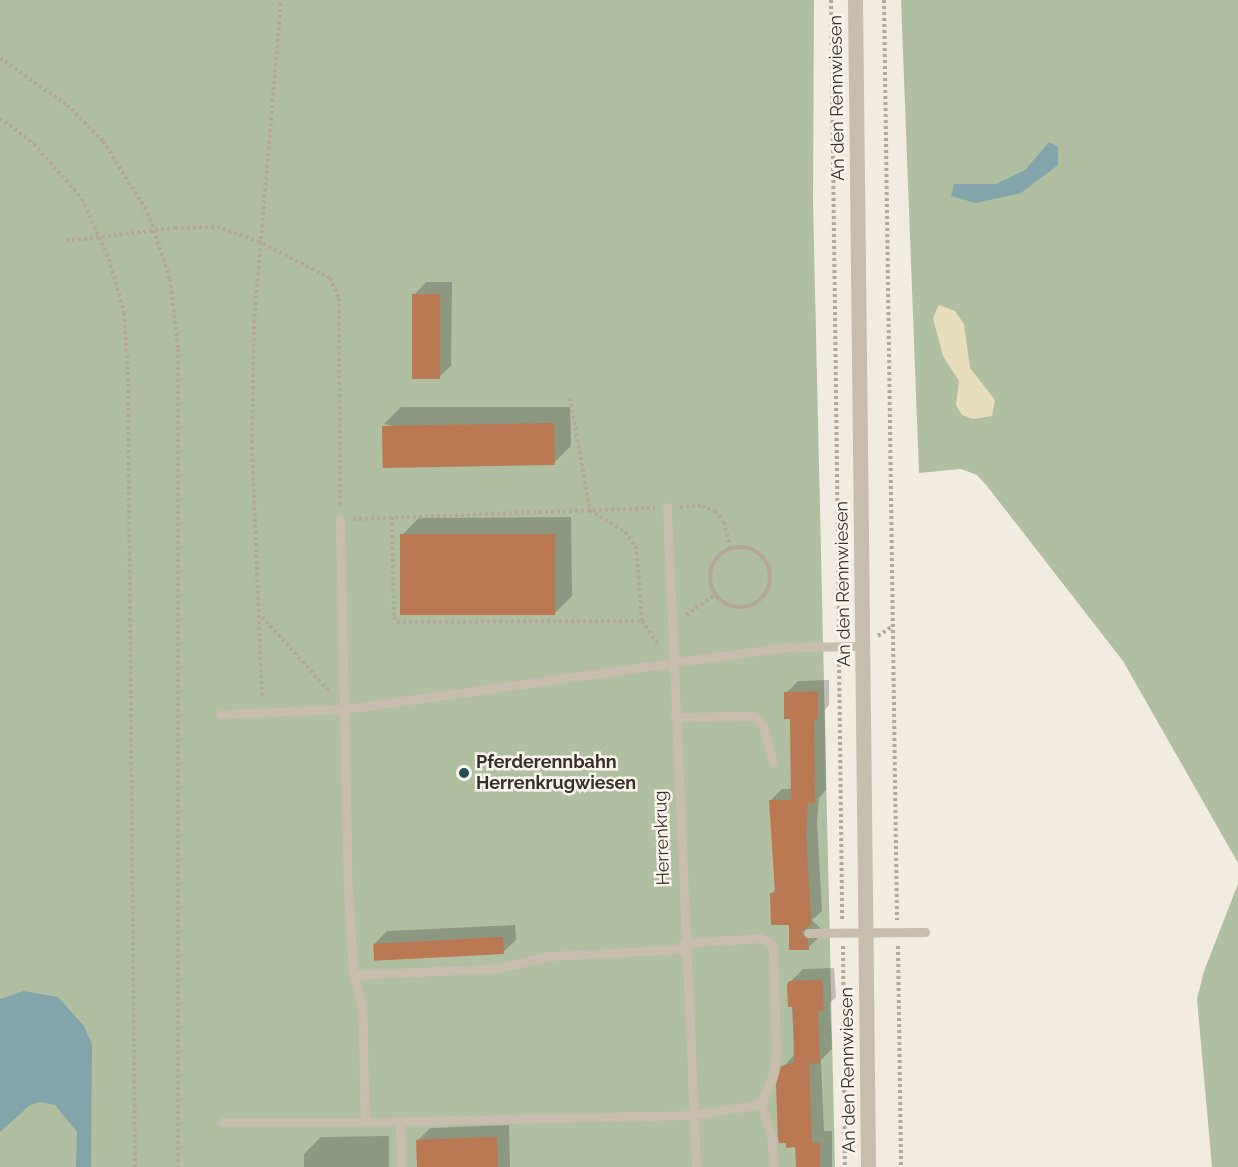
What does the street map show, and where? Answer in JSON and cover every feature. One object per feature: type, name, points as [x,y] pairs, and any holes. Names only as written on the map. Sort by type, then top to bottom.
[{"type":"street","name":"An den Rennwiesen","points":[[855,0],[868,1167]]},
{"type":"lane","name":"Herrenkrug","points":[[667,507],[683,946],[696,1167]]},
{"type":"lane","points":[[340,520],[345,709],[345,829],[353,975],[362,1005],[365,1122]]},
{"type":"lane","points":[[220,714],[345,709],[672,661],[787,647],[863,646]]},
{"type":"lane","points":[[674,717],[754,716],[764,726],[773,763]]},
{"type":"lane","points":[[808,933],[925,932]]},
{"type":"lane","points":[[353,975],[499,968],[549,956],[762,938],[773,946],[776,1051],[774,1072],[760,1104],[771,1135],[774,1167]]},
{"type":"lane","points":[[223,1122],[400,1123],[693,1115],[760,1104]]},
{"type":"lane","points":[[400,1123],[401,1167]]},
{"type":"path","points":[[262,696],[261,616],[252,443],[258,241],[281,0]]},
{"type":"path","points":[[831,0],[845,1167]]},
{"type":"path","points":[[884,0],[901,1167]]},
{"type":"path","points":[[0,58],[40,83],[97,135],[133,183],[156,230],[170,279],[178,350],[178,1167]]},
{"type":"path","points":[[0,118],[34,144],[73,186],[100,236],[118,285],[127,343],[135,1167]]},
{"type":"path","points":[[66,241],[156,230],[217,227],[258,241],[326,274],[337,287],[340,520],[667,507],[712,509],[724,522],[730,548]]},
{"type":"path","points":[[570,398],[590,510],[625,532],[636,546],[642,621],[672,661]]},
{"type":"path","points":[[392,517],[394,617],[397,622],[642,621]]},
{"type":"path","points":[[730,548],[747,548],[763,558],[768,568],[768,587],[756,602],[746,606],[726,604],[716,594],[710,580],[712,565],[730,548]]},
{"type":"path","points":[[670,626],[716,594]]},
{"type":"path","points":[[261,616],[345,709]]},
{"type":"green space","name":"Pferderennbahn Herrenkrugwiesen","points":[[0,0],[814,0],[813,201],[835,1167],[0,1167]]},
{"type":"green space","points":[[901,0],[1238,0],[1238,863],[1123,661],[987,486],[977,475],[961,469],[919,473]]},
{"type":"green space","points":[[1238,884],[1238,1167],[1212,1167],[1197,999],[1204,971]]},
{"type":"sand","points":[[939,305],[955,311],[964,324],[970,368],[995,400],[992,416],[973,419],[962,415],[956,405],[959,381],[943,356],[933,318]]},
{"type":"water","points":[[1049,142],[1058,147],[1058,165],[1021,193],[976,203],[951,196],[954,184],[996,184],[1025,170]]},
{"type":"water","points":[[24,991],[58,997],[84,1026],[92,1044],[91,1167],[76,1167],[77,1132],[55,1105],[40,1102],[30,1105],[0,1132],[0,999]]},
{"type":"building","points":[[412,294],[440,294],[440,379],[412,379]]},
{"type":"building","points":[[554,423],[555,465],[383,468],[382,426]]},
{"type":"building","points":[[400,534],[555,534],[555,615],[400,615]]},
{"type":"building","points":[[818,691],[818,719],[814,719],[815,803],[808,803],[806,834],[811,924],[801,932],[808,940],[809,950],[789,950],[789,925],[771,925],[770,893],[775,893],[769,800],[791,800],[790,719],[784,719],[784,692]]},
{"type":"building","points":[[503,937],[504,954],[374,961],[373,944]]},
{"type":"building","points":[[822,980],[824,1011],[818,1011],[820,1063],[809,1064],[812,1143],[820,1143],[820,1167],[796,1167],[795,1147],[786,1148],[786,1143],[779,1143],[778,1139],[776,1085],[781,1066],[794,1063],[793,1007],[788,1007],[787,985],[789,981]]},
{"type":"building","points":[[497,1137],[498,1167],[417,1167],[416,1140]]},
{"type":"place","name":"Pferderennbahn Herrenkrugwiesen","points":[[464,773]]}]
